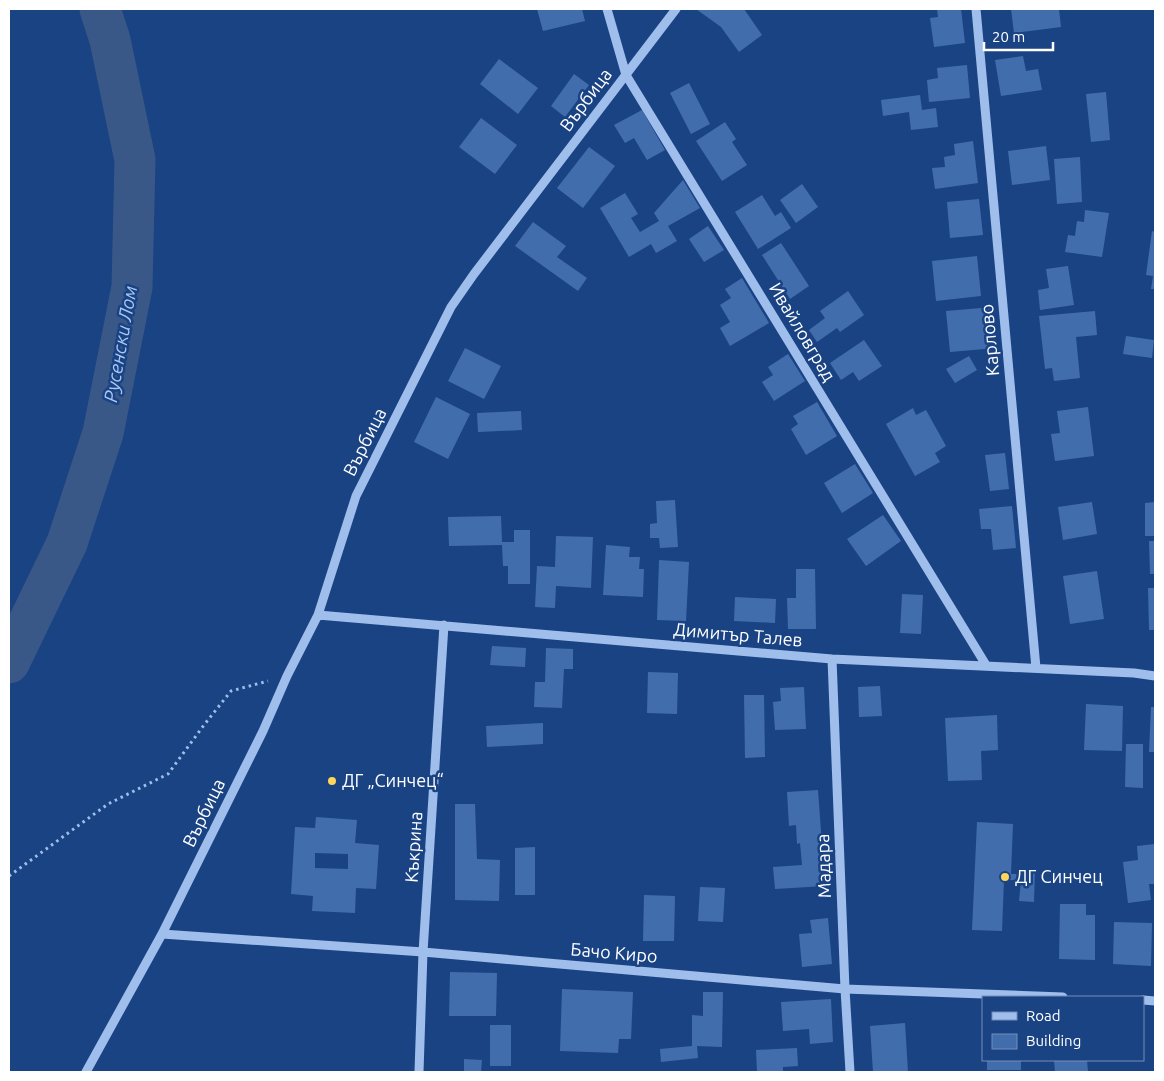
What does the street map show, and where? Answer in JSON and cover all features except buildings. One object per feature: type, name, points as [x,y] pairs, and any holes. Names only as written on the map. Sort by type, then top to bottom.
[{"type":"street","name":"Ивайловград","points":[[607,9],[626,75],[986,665]]},
{"type":"street","name":"Върбица","points":[[86,1072],[162,934],[259,740],[287,676],[318,614],[356,496],[451,307],[474,274],[676,9]]},
{"type":"street","name":"Карлово","points":[[976,9],[1036,668]]},
{"type":"street","name":"Димитър Талев","points":[[318,614],[832,659],[986,665],[1134,673],[1155,676]]},
{"type":"street","name":"Къкрина","points":[[419,1072],[424,952],[444,625]]},
{"type":"street","name":"Мадара","points":[[832,659],[850,1072]]},
{"type":"street","name":"Бачо Киро","points":[[162,934],[424,952],[845,989],[1036,996]]},
{"type":"path","points":[[9,876],[108,804],[168,774],[204,724],[231,691],[287,676]]},
{"type":"waterway","name":"Русенски Лом","points":[[9,663],[67,543],[103,433],[132,287],[135,160],[110,40],[100,9]]},
{"type":"place","name":"ДГ „Синчец“","points":[[332,781]]},
{"type":"place","name":"ДГ Синчец","points":[[1005,877]]}]
